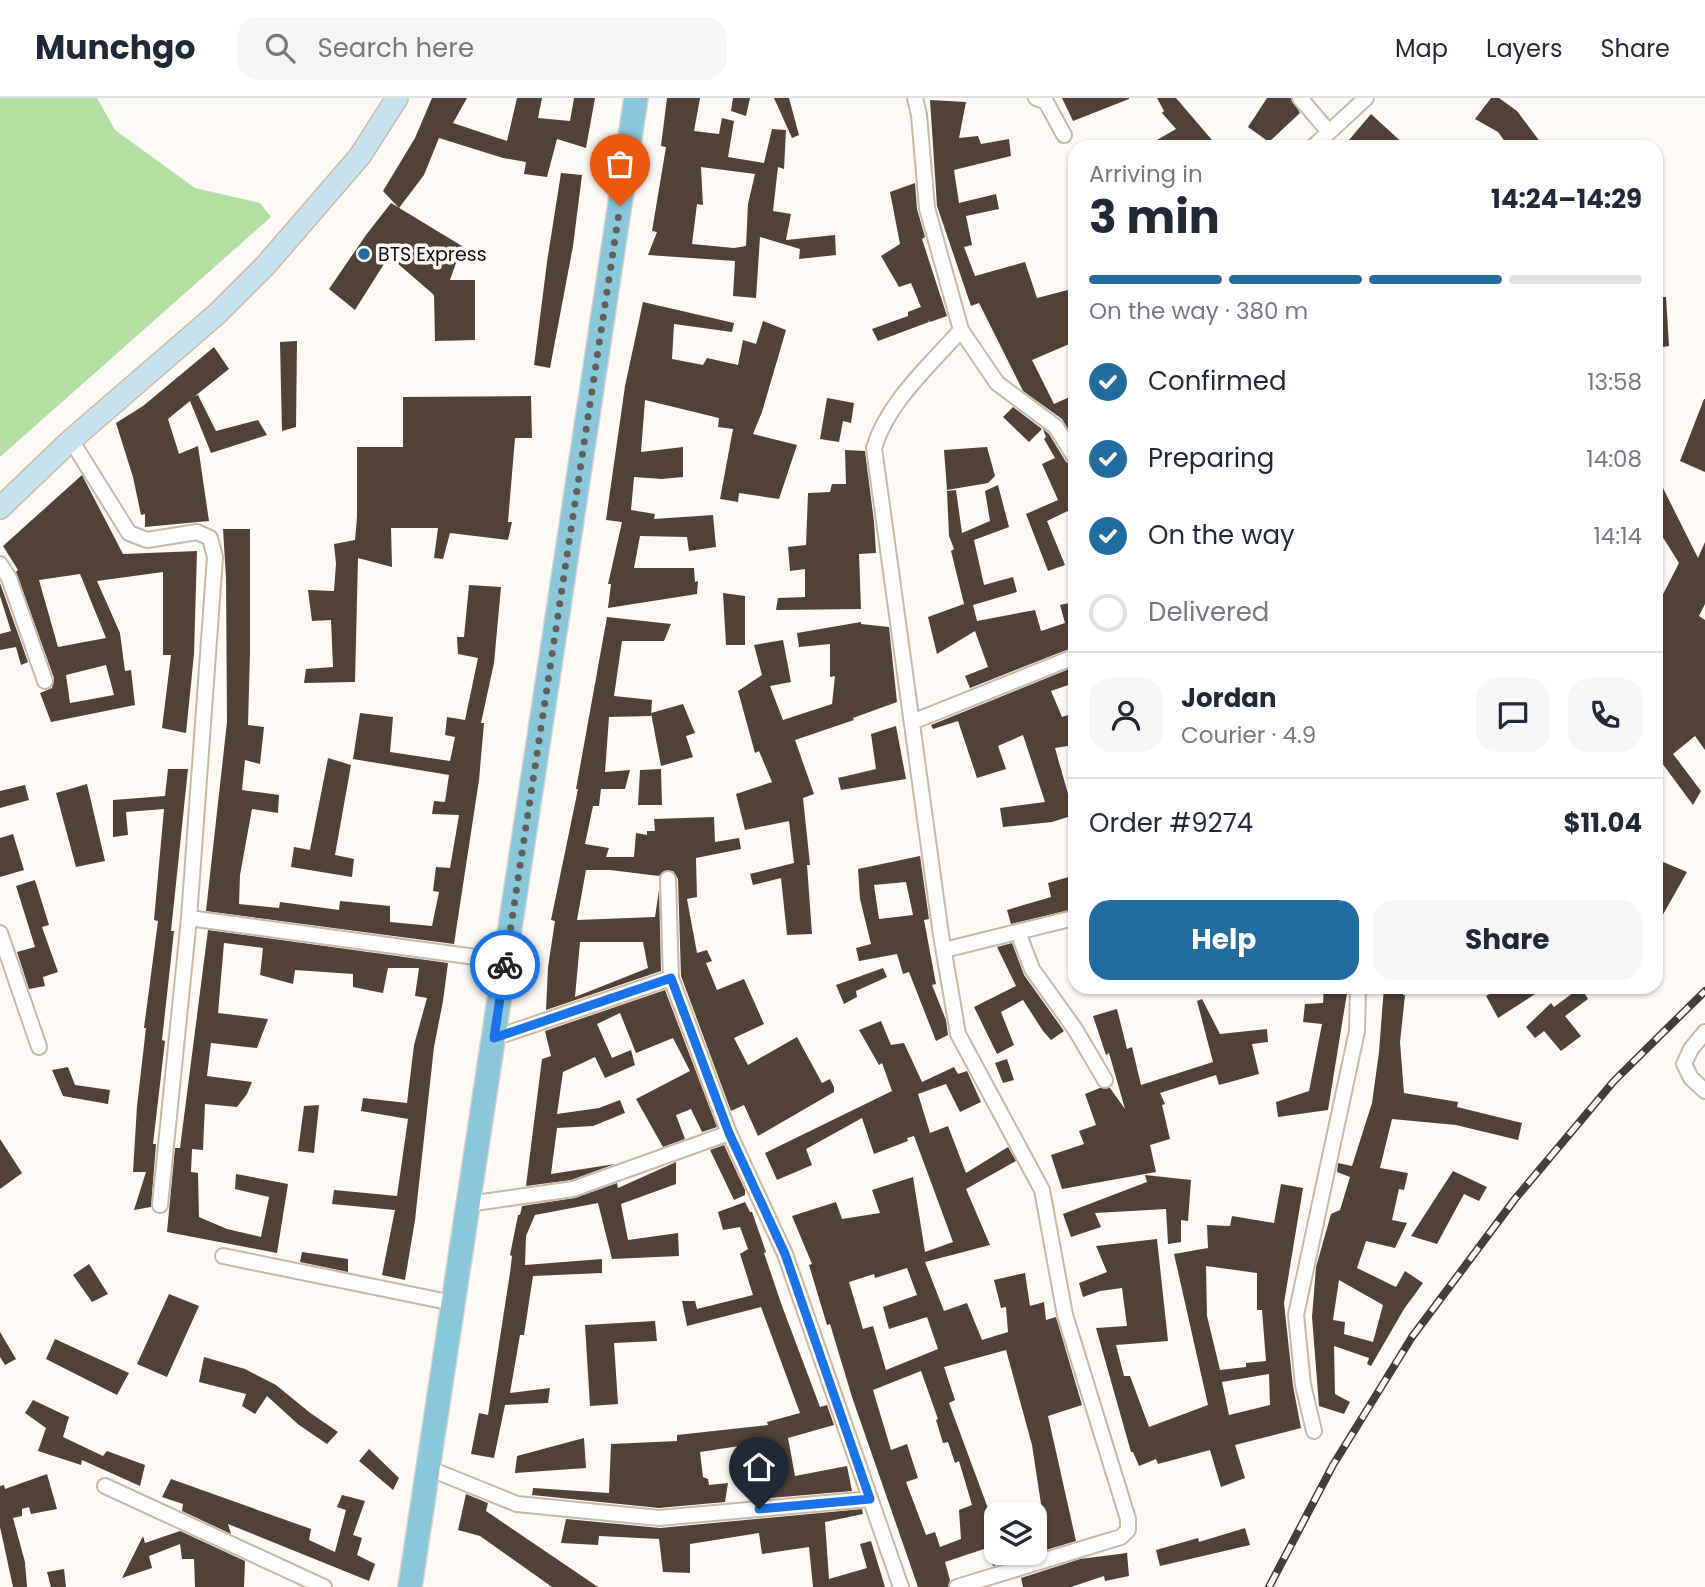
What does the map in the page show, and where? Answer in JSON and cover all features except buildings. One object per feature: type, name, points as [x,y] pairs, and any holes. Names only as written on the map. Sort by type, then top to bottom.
[{"type":"main road","points":[[410,1587],[636,98]]},
{"type":"street","points":[[0,509],[71,440],[218,313],[265,266],[360,156],[397,98]]},
{"type":"street","points":[[915,98],[919,115],[927,208],[961,330],[997,383],[1056,427],[1068,446]]},
{"type":"street","points":[[1036,98],[1046,102],[1065,135]]},
{"type":"street","points":[[1300,98],[1329,132]]},
{"type":"street","points":[[1320,140],[1366,98]]},
{"type":"street","points":[[957,1587],[1121,1538],[1128,1530],[1128,1520],[1065,1315],[1042,1190],[958,1034],[912,722],[874,448],[879,430],[891,411],[961,330]]},
{"type":"street","points":[[71,440],[129,533],[147,540],[197,532],[210,538],[215,556],[189,918],[160,1205]]},
{"type":"street","points":[[0,564],[9,578],[45,681]]},
{"type":"street","points":[[912,722],[1068,659]]},
{"type":"street","points":[[668,879],[671,978],[729,1133],[785,1254],[901,1587]]},
{"type":"street","points":[[189,918],[505,961]]},
{"type":"street","points":[[944,950],[1068,920]]},
{"type":"street","points":[[1018,932],[1032,969],[1075,1029],[1105,1080]]},
{"type":"street","points":[[0,933],[39,1047]]},
{"type":"street","points":[[494,1038],[671,978]]},
{"type":"street","points":[[1314,1431],[1303,1385],[1296,1315],[1357,1031],[1358,994]]},
{"type":"street","points":[[1705,1032],[1691,1049],[1684,1064],[1690,1078],[1705,1091]]},
{"type":"street","points":[[468,1204],[573,1189],[729,1133]]},
{"type":"street","points":[[223,1256],[453,1303]]},
{"type":"street","points":[[428,1468],[517,1504],[659,1518],[870,1499]]},
{"type":"street","points":[[105,1486],[324,1587]]},
{"type":"green space","points":[[0,98],[97,98],[115,130],[195,188],[260,203],[271,217],[0,457]]},
{"type":"railway","points":[[1269,1587],[1333,1465],[1412,1337],[1515,1199],[1614,1081],[1705,991]]},
{"type":"way so far","points":[[505,965],[620,206]]},
{"type":"place","name":"BTS Express","points":[[364,254]]},
{"type":"route","points":[[505,965],[494,1038],[671,978],[729,1133],[785,1254],[870,1499],[759,1509]]}]
